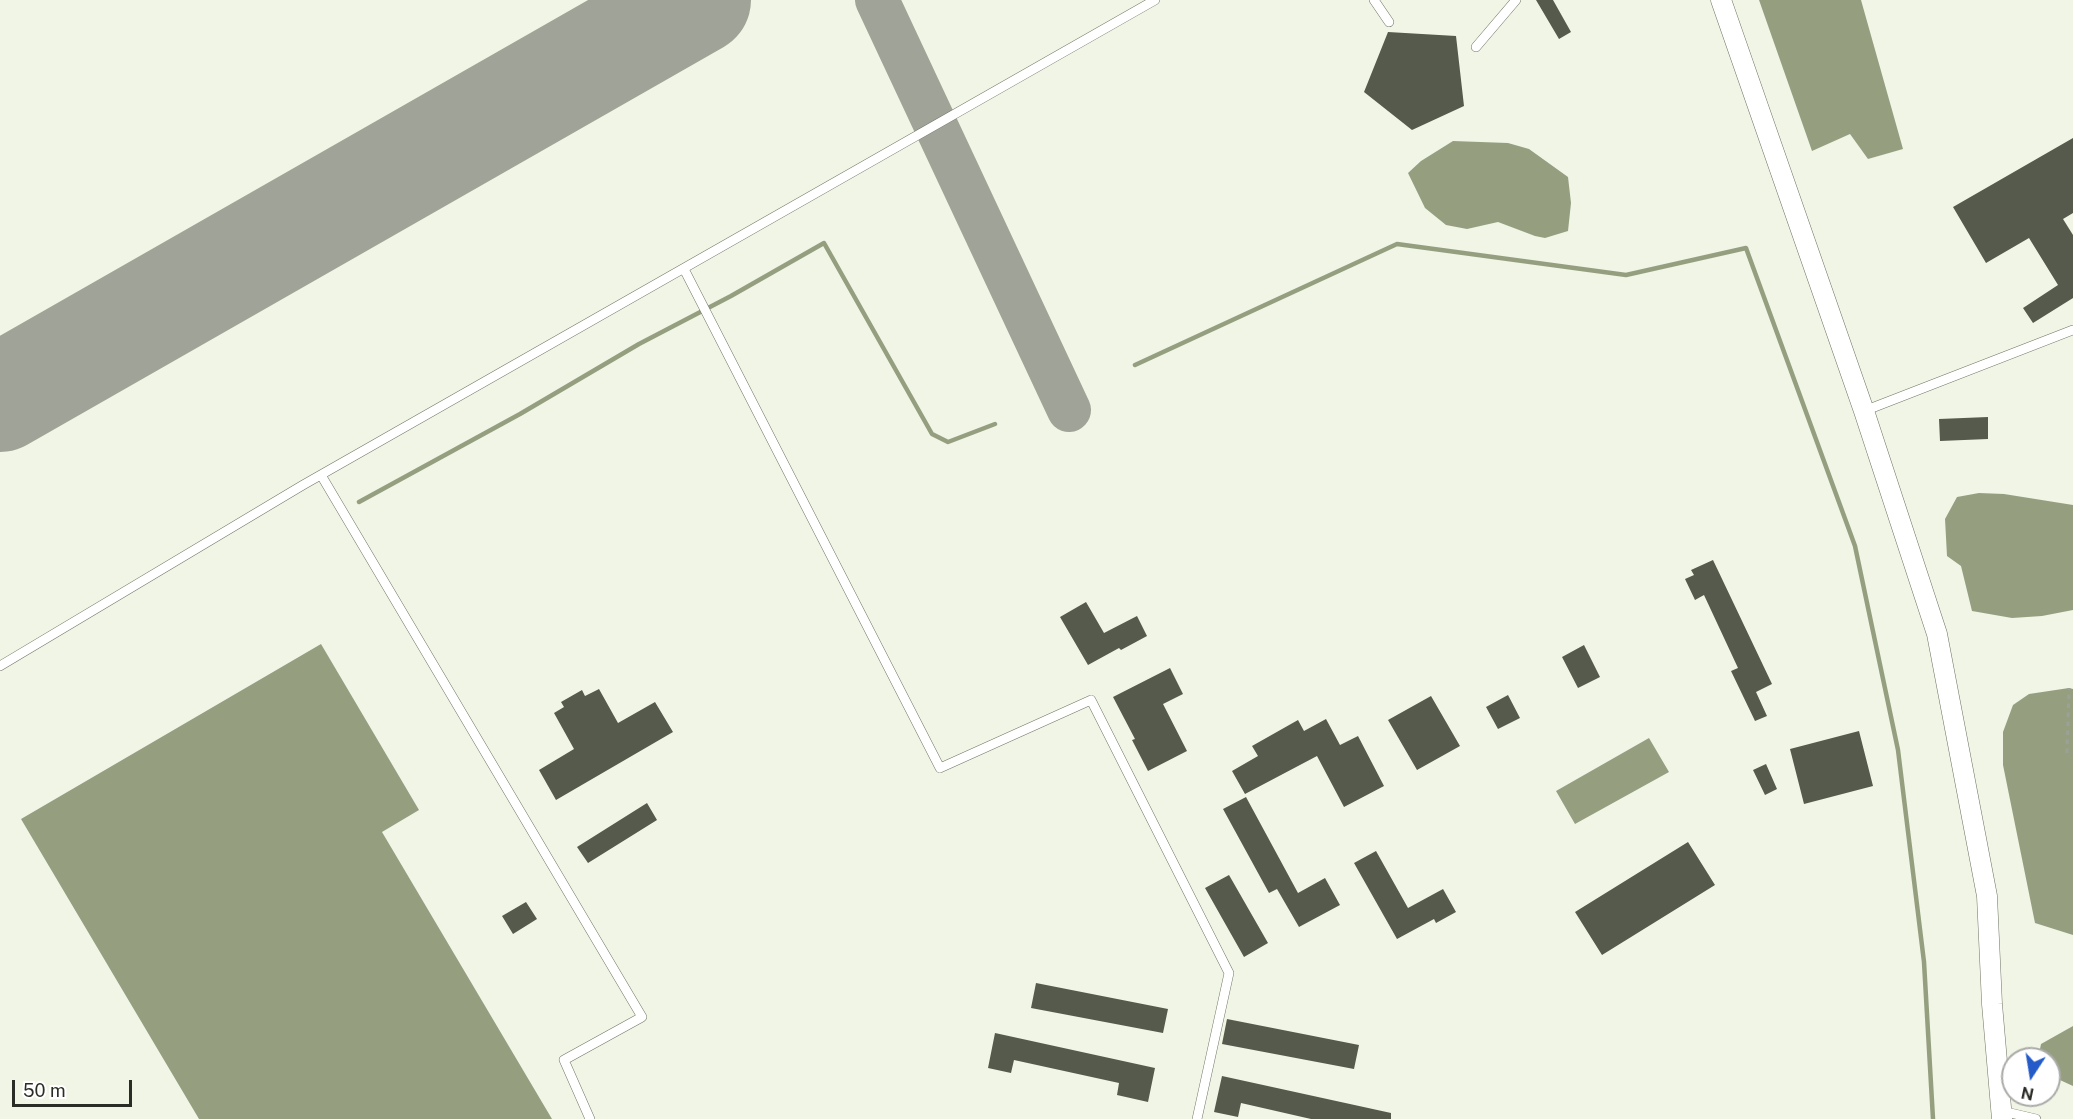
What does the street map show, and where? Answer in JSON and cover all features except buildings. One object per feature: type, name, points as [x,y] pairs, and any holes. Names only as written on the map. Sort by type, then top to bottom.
[{"type":"street","points":[[1721,0],[1864,411],[1937,634],[1988,896],[1992,1004],[2002,1115]]},
{"type":"lane","points":[[0,666],[321,475],[1155,0]]},
{"type":"lane","points":[[1374,0],[1389,22]]},
{"type":"lane","points":[[1476,47],[1516,0]]},
{"type":"lane","points":[[684,269],[940,768],[1091,700],[1229,974],[1197,1119]]},
{"type":"lane","points":[[1864,411],[2073,330]]},
{"type":"lane","points":[[321,475],[642,1017],[564,1060],[590,1119]]},
{"type":"lane","points":[[2002,1115],[2036,1119]]},
{"type":"path","points":[[2067,753],[2069,688]]},
{"type":"shaded area","points":[[1759,0],[1861,0],[1903,149],[1868,159],[1850,134],[1812,151]]},
{"type":"shaded area","points":[[1453,141],[1508,143],[1529,149],[1568,177],[1571,203],[1568,231],[1545,238],[1498,222],[1467,229],[1446,225],[1425,208],[1408,173],[1421,161]]},
{"type":"shaded area","points":[[1979,493],[2004,494],[2073,505],[2073,610],[2042,616],[2012,618],[1972,611],[1961,566],[1947,556],[1945,519],[1957,497]]},
{"type":"shaded area","points":[[321,644],[419,810],[382,832],[552,1119],[199,1119],[21,819]]},
{"type":"shaded area","points":[[2073,689],[2073,935],[2035,923],[2003,765],[2003,732],[2013,705],[2029,694]]},
{"type":"shaded area","points":[[1649,738],[1669,772],[1575,824],[1556,791]]},
{"type":"shaded area","points":[[2073,1026],[2073,1086],[2061,1080],[2061,1047],[2040,1047],[2041,1044]]},
{"type":"waterway","points":[[359,502],[824,243],[932,434],[948,442],[995,424]]},
{"type":"waterway","points":[[1135,365],[1397,244],[1626,275],[1746,248],[1855,546],[1898,750],[1924,962],[1933,1119]]},
{"type":"taxiway","points":[[877,0],[1069,410]]},
{"type":"runway","points":[[0,398],[697,0]]}]
